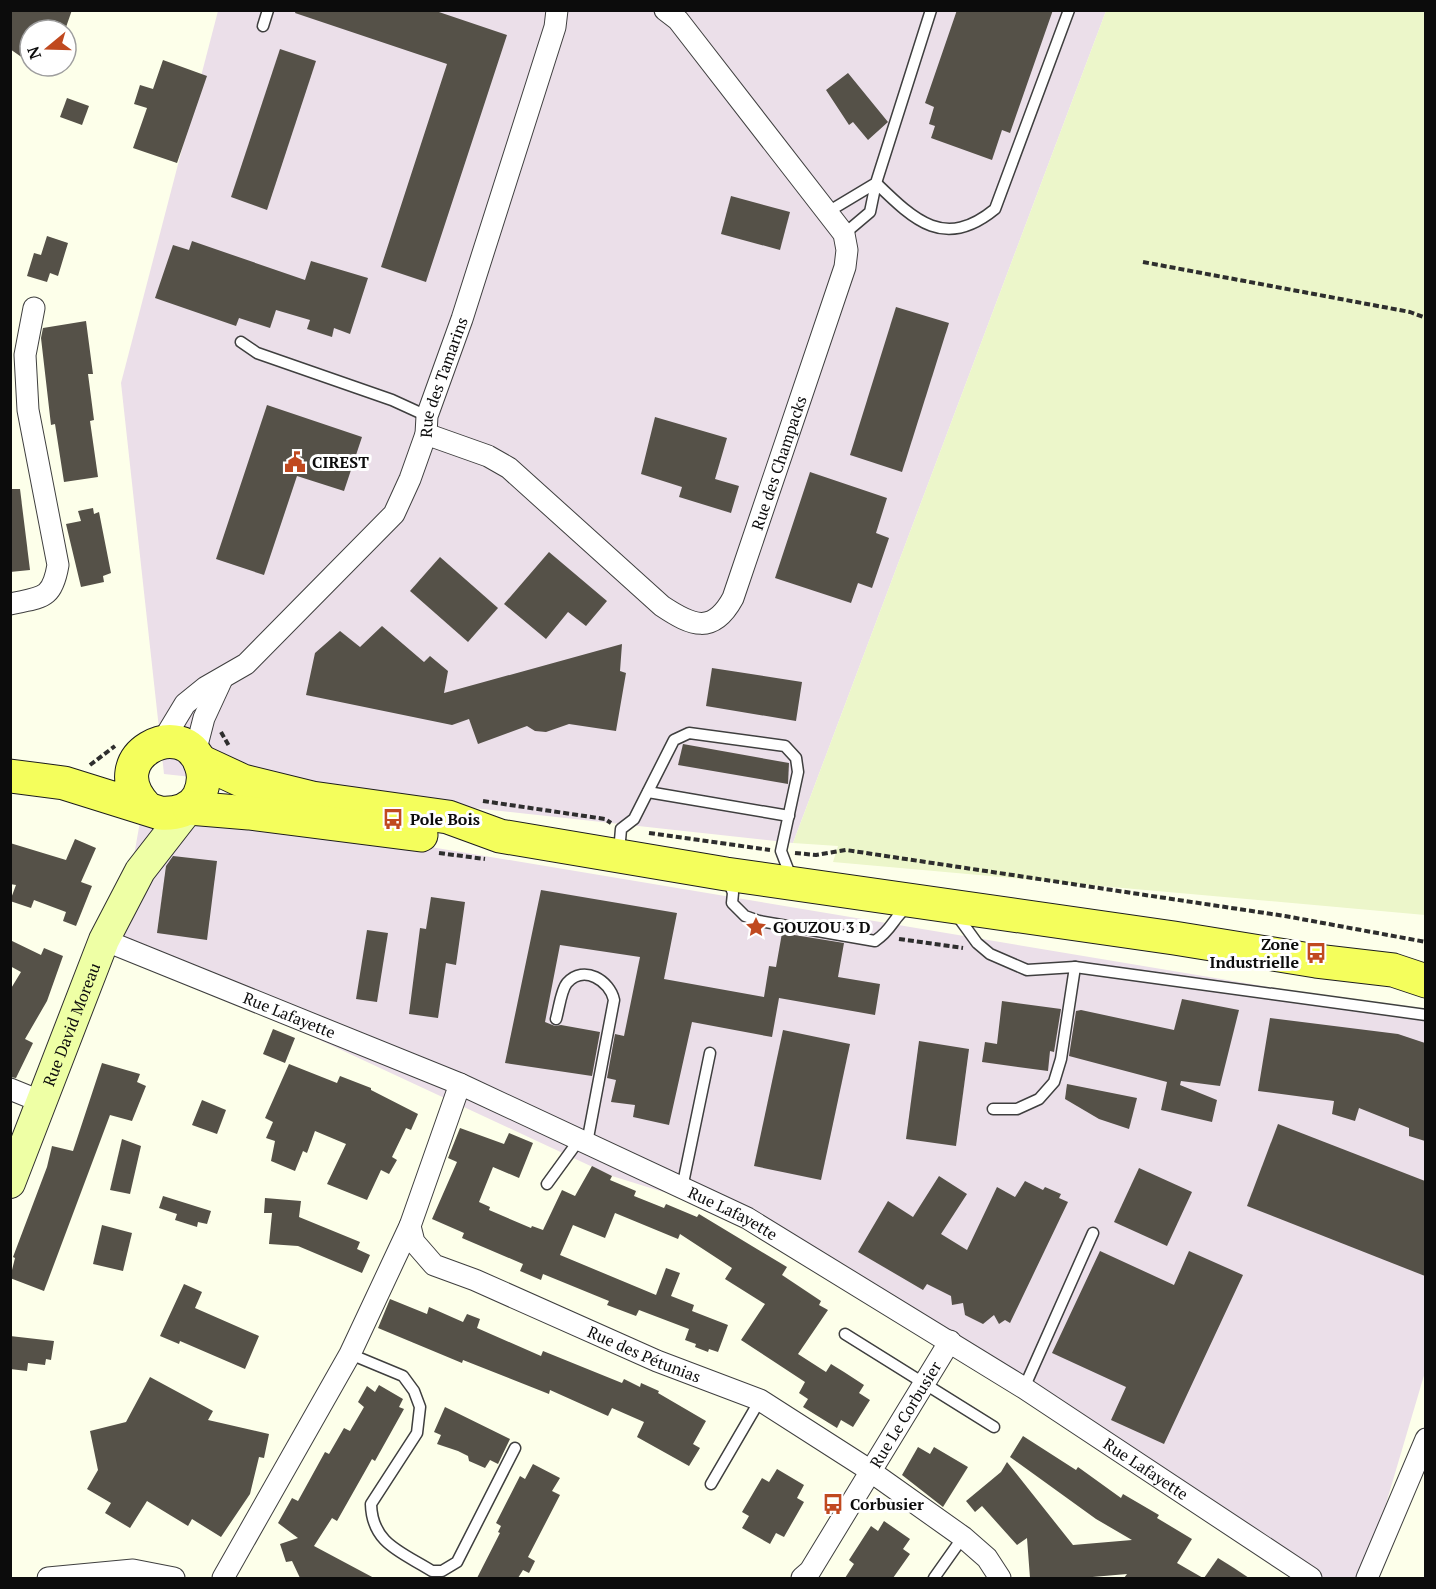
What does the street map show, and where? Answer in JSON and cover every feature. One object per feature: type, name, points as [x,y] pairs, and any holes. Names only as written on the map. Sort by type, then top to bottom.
[{"type":"main road","points":[[146,807],[137,798],[132,785],[132,772],[136,760],[143,751],[162,742],[180,744],[198,757],[243,781],[294,802],[448,817],[500,836],[618,856],[1316,961],[1393,970],[1425,981]]},
{"type":"main road","points":[[10,776],[64,783],[160,813],[175,814],[189,808],[198,799],[203,787],[204,774],[198,757]]},
{"type":"main road","points":[[64,783],[95,778],[136,760]]},
{"type":"main road","points":[[189,808],[249,813],[445,838],[500,836]]},
{"type":"main road","points":[[1174,938],[1264,936],[1425,961]]},
{"type":"street","name":"Rue des Tamarins","points":[[162,742],[185,704],[206,687],[222,680],[246,664],[394,514],[410,479],[466,308],[555,27],[557,10]]},
{"type":"street","points":[[665,10],[678,20],[844,234]]},
{"type":"street","name":"Rue des Champacks","points":[[427,425],[509,468],[662,606],[684,621],[700,624],[714,622],[725,613],[733,598],[845,267],[848,250],[844,234]]},
{"type":"street","points":[[10,604],[43,597],[54,585],[57,565],[19,411],[33,308]]},
{"type":"street","points":[[198,757],[204,718],[222,680]]},
{"type":"street","name":"Rue David Moreau","points":[[140,871],[146,807]]},
{"type":"street","name":"Rue David Moreau","points":[[10,1183],[104,940],[140,871],[189,808]]},
{"type":"street","name":"Rue Lafayette","points":[[104,940],[460,1084],[747,1218],[1024,1388],[1311,1578]]},
{"type":"street","points":[[223,1578],[350,1354],[410,1226],[460,1084]]},
{"type":"street","points":[[10,1089],[42,1102]]},
{"type":"street","name":"Rue des Pétunias","points":[[410,1226],[414,1242],[434,1265],[475,1280],[657,1361],[760,1400],[871,1472],[963,1537],[987,1558],[1000,1578]]},
{"type":"street","name":"Rue Le Corbusier","points":[[802,1578],[810,1571],[950,1341]]},
{"type":"street","points":[[1367,1578],[1425,1439]]},
{"type":"street","points":[[48,1578],[133,1570],[174,1578]]},
{"type":"lane","points":[[263,26],[268,10]]},
{"type":"lane","points":[[844,234],[870,212],[876,183],[931,10]]},
{"type":"lane","points":[[876,183],[907,214],[940,228],[958,231],[978,224],[995,209],[1070,10]]},
{"type":"lane","points":[[826,213],[876,183]]},
{"type":"lane","points":[[241,342],[257,353],[392,400],[427,425]]},
{"type":"lane","points":[[618,856],[621,829],[634,819],[674,740],[681,735],[689,733],[785,746],[796,758],[798,772],[781,851],[793,884]]},
{"type":"lane","points":[[648,792],[789,816]]},
{"type":"lane","points":[[249,813],[294,802]]},
{"type":"lane","points":[[726,874],[733,893],[732,903],[745,916],[875,941],[890,931],[897,915],[913,901]]},
{"type":"lane","points":[[950,906],[977,943],[990,954],[1027,970],[1075,967],[1425,1015]]},
{"type":"lane","points":[[1393,970],[1425,966]]},
{"type":"lane","points":[[993,1109],[1017,1109],[1039,1099],[1054,1082],[1061,1059],[1075,967]]},
{"type":"lane","points":[[548,1184],[583,1141],[614,1000],[612,990],[604,980],[584,974],[574,978],[566,984],[556,1019]]},
{"type":"lane","points":[[682,1188],[710,1053]]},
{"type":"lane","points":[[1024,1388],[1093,1233]]},
{"type":"lane","points":[[845,1334],[994,1427]]},
{"type":"lane","points":[[350,1354],[403,1376],[414,1391],[420,1407],[417,1433],[371,1504],[372,1516],[380,1537],[432,1571],[442,1571],[457,1562],[515,1448]]},
{"type":"lane","points":[[711,1484],[760,1400]]},
{"type":"lane","points":[[934,1578],[963,1537]]},
{"type":"path","points":[[1143,262],[1410,312],[1425,318]]},
{"type":"path","points":[[648,833],[816,855],[846,850],[1285,916],[1425,942]]},
{"type":"path","points":[[890,931],[898,938],[971,950]]},
{"type":"shaded area","points":[[218,11],[1106,11],[793,843],[164,774],[121,383]]},
{"type":"shaded area","points":[[144,799],[1425,1013],[1425,1372],[1364,1578],[1300,1578],[747,1218],[612,1176],[118,946]]},
{"type":"green space","points":[[1106,11],[1425,11],[1425,915],[833,862],[838,846],[793,843]]},
{"type":"building","points":[[10,10],[72,10],[69,18],[18,18],[18,55],[10,49]]},
{"type":"building","points":[[296,10],[433,10],[507,35],[426,282],[381,267],[447,64],[295,13]]},
{"type":"building","points":[[957,10],[1053,10],[1010,133],[1002,130],[992,160],[931,138],[935,126],[929,124],[934,107],[925,103]]},
{"type":"building","points":[[280,49],[316,61],[267,210],[231,197]]},
{"type":"building","points":[[163,60],[207,76],[177,163],[133,148],[147,108],[134,104],[140,85],[153,89]]},
{"type":"building","points":[[848,73],[888,122],[868,140],[853,122],[849,125],[826,90]]},
{"type":"building","points":[[67,98],[89,106],[82,125],[60,117]]},
{"type":"building","points":[[731,196],[790,212],[780,250],[721,234]]},
{"type":"building","points":[[47,236],[68,243],[58,276],[50,273],[47,282],[27,276],[34,253],[41,255]]},
{"type":"building","points":[[192,241],[305,280],[311,261],[368,278],[350,334],[334,328],[332,337],[307,329],[310,320],[276,310],[270,328],[239,318],[236,326],[155,298],[173,245],[189,250]]},
{"type":"building","points":[[896,307],[949,323],[902,472],[850,455]]},
{"type":"building","points":[[86,321],[93,374],[88,374],[94,420],[90,421],[98,477],[64,482],[55,424],[51,425],[41,338],[43,328]]},
{"type":"building","points":[[267,405],[362,437],[344,491],[297,476],[264,575],[216,559]]},
{"type":"building","points":[[655,417],[727,438],[715,479],[739,486],[731,513],[679,497],[682,487],[641,474]]},
{"type":"building","points":[[810,472],[887,498],[876,533],[889,538],[872,588],[858,583],[851,603],[775,578]]},
{"type":"building","points":[[10,489],[20,489],[30,570],[10,572]]},
{"type":"building","points":[[93,508],[94,514],[99,512],[111,573],[103,576],[104,582],[81,587],[66,524],[81,521],[78,511]]},
{"type":"building","points":[[549,552],[607,601],[586,626],[568,612],[546,639],[504,604]]},
{"type":"building","points":[[440,557],[498,608],[468,642],[410,591]]},
{"type":"building","points":[[382,626],[424,662],[430,656],[448,671],[444,693],[622,644],[620,671],[626,673],[616,731],[569,724],[546,732],[535,731],[527,726],[478,744],[469,719],[452,725],[306,695],[315,653],[340,631],[360,647]]},
{"type":"building","points":[[712,668],[802,682],[796,721],[706,706]]},
{"type":"building","points":[[683,744],[789,763],[788,784],[678,765]]},
{"type":"building","points":[[75,839],[96,848],[81,882],[92,886],[76,926],[63,921],[66,912],[34,900],[31,908],[10,901],[16,885],[10,884],[10,843],[66,860]]},
{"type":"building","points":[[173,856],[217,861],[207,940],[157,933],[166,866]]},
{"type":"building","points":[[541,890],[677,913],[664,979],[764,997],[769,966],[776,967],[782,933],[844,943],[838,977],[880,984],[875,1015],[779,998],[772,1037],[692,1022],[669,1125],[633,1117],[635,1105],[611,1102],[616,1080],[607,1078],[615,1034],[624,1036],[640,957],[560,945],[545,1022],[555,1026],[600,1032],[592,1076],[505,1063]]},
{"type":"building","points":[[431,897],[465,902],[456,965],[446,963],[438,1018],[409,1014],[420,928],[426,929]]},
{"type":"building","points":[[367,930],[388,933],[377,1002],[356,999]]},
{"type":"building","points":[[10,940],[41,955],[44,948],[63,956],[47,1001],[25,1039],[33,1043],[16,1078],[10,1077],[10,990],[21,972],[10,966]]},
{"type":"building","points":[[1182,999],[1239,1010],[1220,1086],[1181,1081],[1180,1085],[1217,1100],[1212,1122],[1161,1110],[1167,1082],[1069,1056],[1076,1011],[1081,1010],[1174,1030]]},
{"type":"building","points":[[1002,1001],[1061,1009],[1054,1052],[1050,1051],[1048,1071],[982,1062],[985,1042],[997,1044]]},
{"type":"building","points":[[1270,1018],[1398,1034],[1425,1043],[1425,1141],[1409,1136],[1409,1128],[1359,1108],[1355,1121],[1332,1114],[1334,1101],[1258,1091]]},
{"type":"building","points":[[273,1029],[295,1038],[285,1063],[263,1054]]},
{"type":"building","points":[[783,1030],[850,1044],[821,1180],[754,1166]]},
{"type":"building","points":[[919,1041],[969,1049],[956,1146],[906,1139]]},
{"type":"building","points":[[102,1063],[140,1074],[137,1082],[146,1086],[132,1121],[110,1115],[44,1291],[10,1278],[15,1258],[13,1257],[47,1167],[52,1146],[73,1151]]},
{"type":"building","points":[[289,1064],[337,1083],[340,1076],[371,1088],[418,1114],[411,1130],[406,1128],[392,1157],[397,1160],[389,1174],[381,1170],[367,1200],[327,1184],[346,1144],[315,1131],[307,1153],[303,1151],[295,1171],[271,1161],[275,1141],[266,1138],[273,1122],[265,1118]]},
{"type":"building","points":[[1067,1084],[1137,1098],[1129,1129],[1099,1119],[1065,1099]]},
{"type":"building","points":[[202,1100],[226,1110],[217,1134],[192,1125]]},
{"type":"building","points":[[1278,1124],[1425,1181],[1425,1276],[1247,1206]]},
{"type":"building","points":[[460,1128],[504,1144],[509,1133],[533,1143],[519,1178],[493,1167],[479,1202],[490,1207],[489,1210],[531,1228],[532,1226],[543,1230],[562,1190],[575,1196],[592,1166],[612,1176],[610,1180],[636,1191],[634,1196],[664,1208],[666,1204],[697,1217],[699,1214],[787,1267],[782,1275],[821,1301],[819,1305],[828,1310],[798,1354],[826,1372],[831,1364],[864,1385],[859,1393],[870,1400],[853,1427],[841,1420],[837,1428],[803,1407],[808,1399],[799,1393],[805,1382],[741,1340],[765,1304],[725,1279],[732,1268],[680,1234],[678,1239],[615,1213],[605,1238],[573,1225],[560,1255],[656,1295],[666,1268],[680,1273],[671,1296],[694,1305],[692,1311],[728,1325],[718,1352],[709,1349],[708,1352],[685,1340],[689,1329],[639,1310],[636,1316],[607,1305],[609,1301],[543,1274],[541,1280],[520,1271],[523,1264],[462,1238],[464,1233],[432,1219],[457,1162],[448,1158]]},
{"type":"building","points":[[122,1139],[141,1146],[130,1194],[110,1190]]},
{"type":"building","points":[[1139,1168],[1192,1192],[1167,1246],[1114,1222]]},
{"type":"building","points":[[939,1176],[967,1194],[941,1234],[967,1250],[997,1187],[1015,1197],[1025,1181],[1043,1190],[1045,1187],[1061,1194],[1059,1198],[1068,1202],[1010,1323],[1005,1320],[999,1324],[994,1315],[983,1324],[965,1315],[963,1303],[952,1305],[951,1296],[927,1284],[923,1290],[858,1252],[888,1201],[913,1217]]},
{"type":"building","points":[[163,1196],[211,1211],[207,1224],[198,1222],[197,1227],[175,1220],[177,1214],[159,1208]]},
{"type":"building","points":[[265,1198],[301,1201],[299,1217],[360,1242],[357,1249],[370,1255],[362,1273],[298,1246],[269,1244],[272,1213],[264,1213]]},
{"type":"building","points":[[102,1225],[132,1233],[123,1271],[93,1264]]},
{"type":"building","points":[[1100,1251],[1174,1285],[1189,1251],[1243,1275],[1164,1444],[1111,1420],[1126,1387],[1052,1353]]},
{"type":"building","points":[[184,1284],[202,1292],[195,1308],[259,1336],[245,1369],[180,1341],[179,1344],[160,1336]]},
{"type":"building","points":[[390,1299],[427,1314],[429,1307],[463,1322],[467,1314],[480,1319],[477,1328],[541,1356],[543,1351],[622,1383],[624,1379],[640,1387],[641,1383],[659,1391],[658,1393],[706,1421],[693,1444],[700,1448],[689,1466],[637,1437],[644,1422],[612,1408],[608,1416],[550,1390],[549,1394],[463,1360],[462,1363],[378,1328]]},
{"type":"building","points":[[10,1336],[54,1341],[51,1360],[46,1359],[45,1365],[28,1363],[27,1371],[10,1369]]},
{"type":"building","points":[[150,1377],[213,1411],[208,1420],[269,1434],[264,1458],[259,1457],[250,1494],[221,1537],[192,1519],[188,1526],[147,1501],[130,1528],[105,1513],[111,1503],[87,1489],[98,1470],[90,1431],[126,1422]]},
{"type":"building","points":[[379,1385],[403,1399],[399,1407],[404,1409],[375,1461],[372,1459],[337,1521],[332,1518],[314,1546],[374,1578],[300,1578],[292,1561],[286,1562],[280,1544],[298,1538],[278,1523],[292,1498],[298,1501],[325,1452],[329,1454],[344,1428],[350,1431],[364,1407],[358,1402],[367,1386],[375,1392]]},
{"type":"building","points":[[445,1407],[510,1439],[498,1464],[490,1460],[485,1468],[469,1461],[468,1456],[458,1451],[437,1444],[441,1435],[434,1432]]},
{"type":"building","points":[[1023,1436],[1076,1470],[1078,1467],[1121,1498],[1123,1494],[1159,1515],[1157,1518],[1192,1539],[1177,1563],[1203,1578],[1124,1578],[1127,1574],[1081,1578],[1030,1578],[1027,1538],[1017,1545],[982,1506],[975,1512],[966,1501],[1001,1472],[1007,1462],[1073,1545],[1132,1540],[1096,1519],[1010,1457]]},
{"type":"building","points":[[918,1447],[930,1454],[934,1447],[968,1467],[943,1507],[902,1475]]},
{"type":"building","points":[[533,1464],[560,1478],[552,1491],[560,1495],[528,1557],[535,1561],[529,1573],[523,1570],[518,1578],[477,1578],[500,1533],[498,1532],[501,1526],[496,1523],[520,1476],[525,1479]]},
{"type":"building","points":[[777,1469],[804,1485],[797,1498],[804,1502],[784,1537],[776,1533],[770,1544],[742,1528],[749,1516],[742,1512],[762,1478],[769,1482]]},
{"type":"building","points":[[884,1521],[910,1539],[903,1549],[910,1554],[893,1578],[845,1578],[854,1564],[849,1560],[871,1526],[878,1531]]},
{"type":"building","points":[[1218,1558],[1234,1568],[1249,1578],[1204,1578]]},
{"type":"place","name":"CIREST","points":[[295,462]]},
{"type":"place","name":"Pole Bois","points":[[393,819]]},
{"type":"place","name":"GOUZOU 3 D","points":[[756,927]]},
{"type":"place","name":"Zone Industrielle","points":[[1316,953]]},
{"type":"place","name":"Corbusier","points":[[833,1504]]}]
